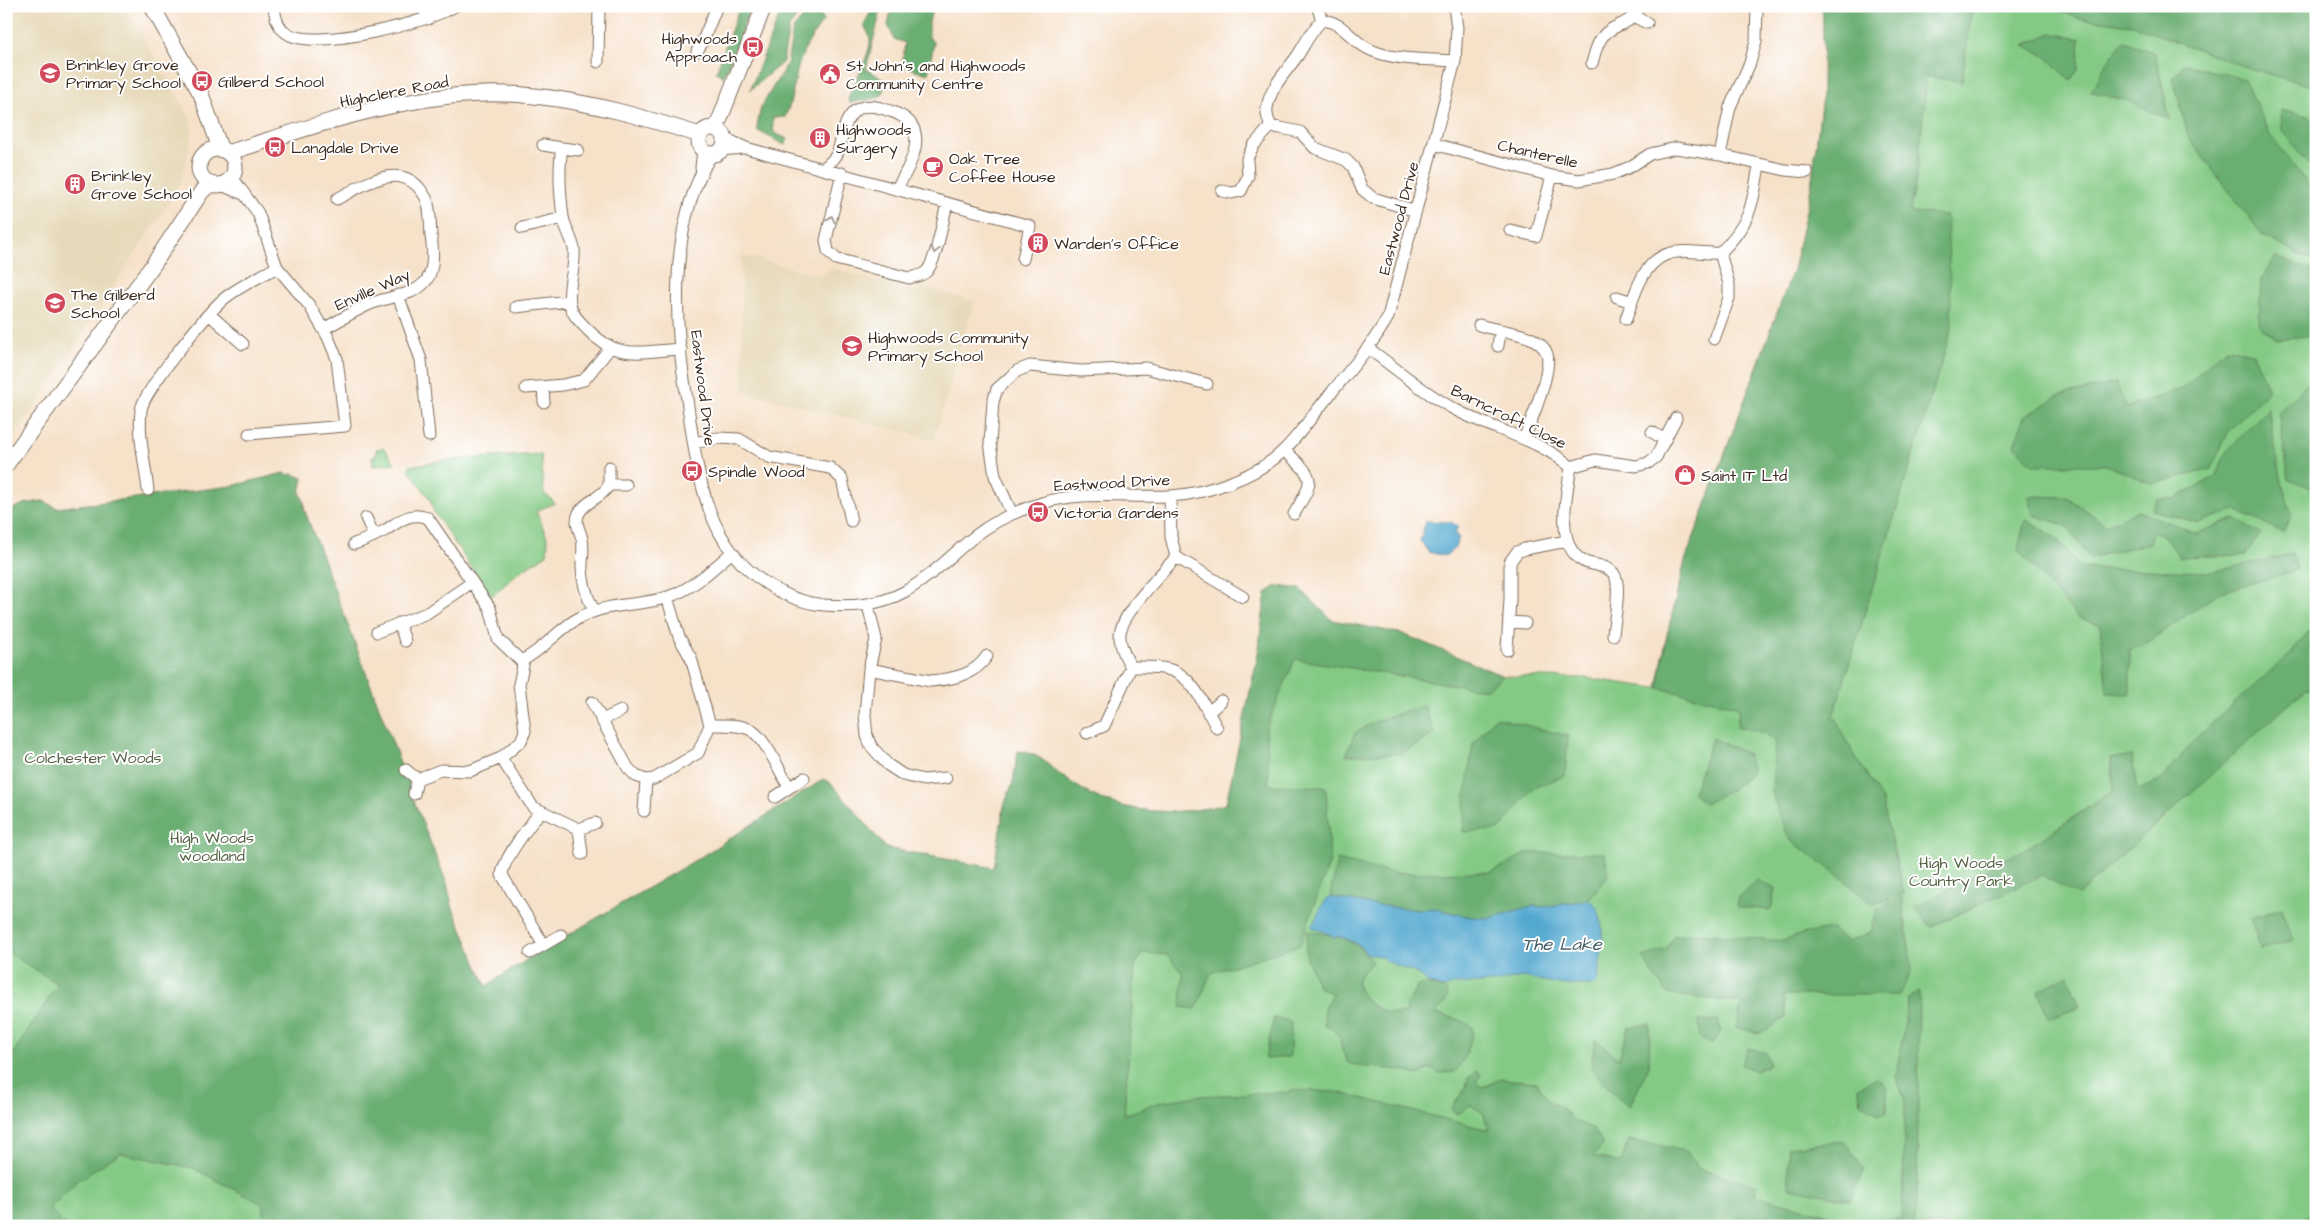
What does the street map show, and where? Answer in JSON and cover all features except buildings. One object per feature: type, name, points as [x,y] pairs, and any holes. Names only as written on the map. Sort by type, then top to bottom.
[{"type":"street","points":[[152,6],[201,94],[210,121],[220,167],[258,213],[277,267],[309,304],[337,359],[345,426],[249,434]]},
{"type":"street","points":[[274,6],[276,19],[282,29],[291,35],[310,38],[384,31],[428,19],[455,6]]},
{"type":"street","points":[[423,6],[428,19]]},
{"type":"street","points":[[598,62],[600,6]]},
{"type":"street","points":[[697,51],[717,6]]},
{"type":"street","points":[[764,6],[715,144],[746,148],[824,168],[1030,226],[1022,259]]},
{"type":"street","points":[[1317,6],[1322,20]]},
{"type":"street","name":"Eastwood Drive","points":[[715,144],[700,173],[686,215],[678,280],[681,348],[694,443],[707,508],[717,531],[731,553],[760,580],[779,592],[798,600],[839,606],[868,605],[901,594],[919,583],[974,537],[1012,514],[1041,503],[1064,499],[1170,496],[1192,493],[1229,482],[1254,471],[1284,450],[1369,348],[1388,317],[1455,61],[1457,28],[1454,6]]},
{"type":"street","points":[[1720,155],[1730,107],[1750,63],[1756,41],[1757,6]]},
{"type":"street","points":[[1592,63],[1592,46],[1603,35],[1637,11],[1647,23]]},
{"type":"street","points":[[1322,20],[1342,25],[1355,40],[1374,52],[1390,56],[1455,61]]},
{"type":"street","points":[[1271,126],[1266,115],[1269,99],[1310,32],[1322,20]]},
{"type":"street","name":"Highclere Road","points":[[6,465],[193,208],[202,191],[220,167],[271,140],[375,109],[449,96],[478,94],[532,95],[577,101],[615,109],[700,135],[708,128],[715,144]]},
{"type":"street","points":[[824,168],[836,155],[851,115],[860,108],[867,106],[888,110],[906,116],[914,126],[916,137],[913,156],[897,188]]},
{"type":"street","points":[[1222,191],[1232,193],[1241,191],[1248,176],[1247,159],[1253,146],[1271,126]]},
{"type":"street","points":[[1271,126],[1300,132],[1315,148],[1346,160],[1353,167],[1362,189],[1373,198],[1416,211]]},
{"type":"street","name":"Chanterelle","points":[[1434,144],[1552,176],[1579,180],[1613,174],[1630,167],[1650,154],[1676,148],[1720,155],[1759,165],[1807,172]]},
{"type":"street","points":[[543,145],[578,150]]},
{"type":"street","points":[[562,148],[560,192],[563,218],[572,239],[575,256],[570,301],[572,312],[585,327],[610,348],[620,352],[681,348]]},
{"type":"street","points":[[1626,320],[1644,273],[1661,257],[1675,252],[1720,253],[1735,238],[1747,221],[1753,204],[1759,165]]},
{"type":"street","points":[[842,173],[826,240],[828,251],[836,259],[909,278],[918,277],[927,270],[933,258],[947,203]]},
{"type":"street","name":"Enville Way","points":[[323,330],[367,305],[418,288],[427,279],[432,263],[427,199],[417,187],[404,178],[391,176],[376,178],[337,199]]},
{"type":"street","points":[[1510,230],[1536,236],[1552,176]]},
{"type":"street","points":[[522,228],[563,218]]},
{"type":"street","points":[[1714,339],[1729,298],[1729,284],[1720,253]]},
{"type":"street","points":[[148,490],[141,426],[141,409],[145,397],[176,354],[224,299],[277,267]]},
{"type":"street","points":[[398,296],[421,360],[429,436]]},
{"type":"street","points":[[1617,297],[1632,302]]},
{"type":"street","points":[[516,307],[570,301]]},
{"type":"street","points":[[210,315],[243,344]]},
{"type":"street","points":[[1479,325],[1500,332],[1527,336],[1536,341],[1547,353],[1548,365],[1535,411],[1524,439]]},
{"type":"street","points":[[1498,346],[1500,332]]},
{"type":"street","points":[[526,388],[584,380],[610,348]]},
{"type":"street","name":"Barncroft Close","points":[[1369,348],[1454,410],[1524,439],[1560,457],[1571,467],[1566,500],[1567,541]]},
{"type":"street","points":[[1012,514],[995,476],[990,443],[993,402],[997,389],[1017,370],[1030,366],[1081,371],[1146,368],[1207,384]]},
{"type":"street","points":[[543,387],[544,402]]},
{"type":"street","points":[[1571,467],[1595,460],[1636,466],[1648,463],[1656,457],[1676,418]]},
{"type":"street","points":[[1652,432],[1664,440]]},
{"type":"street","points":[[694,443],[718,438],[739,439],[769,457],[830,468],[842,478],[851,522]]},
{"type":"street","points":[[1284,450],[1307,470],[1310,479],[1309,486],[1294,514]]},
{"type":"street","points":[[594,611],[583,578],[582,538],[577,525],[578,515],[583,507],[601,496],[609,485],[609,467]]},
{"type":"street","points":[[609,485],[626,485]]},
{"type":"street","points":[[1170,496],[1171,537],[1176,558]]},
{"type":"street","points":[[354,544],[374,536],[410,515],[420,515],[428,518],[490,608],[498,640],[521,660],[523,666],[520,684],[525,731],[522,741],[501,758],[470,771],[442,770],[417,779]]},
{"type":"street","points":[[366,518],[374,536]]},
{"type":"street","points":[[1507,650],[1510,562],[1517,552],[1525,549],[1567,541],[1573,553],[1582,561],[1607,568],[1614,573],[1618,586],[1613,635]]},
{"type":"street","points":[[521,660],[542,648],[568,624],[594,611],[612,605],[667,598],[701,578],[731,553]]},
{"type":"street","points":[[1176,558],[1228,584],[1243,598]]},
{"type":"street","points":[[1087,733],[1107,730],[1131,667],[1124,654],[1119,637],[1123,621],[1176,558]]},
{"type":"street","points":[[377,632],[427,613],[471,583]]},
{"type":"street","points":[[592,702],[628,768],[636,776],[646,780],[660,776],[698,754],[710,725],[691,658],[679,637],[667,598]]},
{"type":"street","points":[[868,605],[876,639],[869,669],[865,715],[867,736],[877,755],[903,775],[924,780],[946,778]]},
{"type":"street","points":[[1509,622],[1525,623]]},
{"type":"street","points":[[399,623],[405,641]]},
{"type":"street","points":[[869,669],[932,681],[942,680],[975,671],[987,656]]},
{"type":"street","points":[[1131,667],[1167,668],[1179,673],[1194,688],[1217,728]]},
{"type":"street","points":[[1208,713],[1221,701]]},
{"type":"street","points":[[602,720],[621,711]]},
{"type":"street","points":[[710,725],[739,726],[750,729],[765,746],[789,787]]},
{"type":"street","points":[[501,758],[533,807],[540,812],[579,829],[595,823]]},
{"type":"street","points":[[406,770],[417,779]]},
{"type":"street","points":[[775,797],[804,778]]},
{"type":"street","points":[[414,794],[417,779]]},
{"type":"street","points":[[644,811],[646,780]]},
{"type":"street","points":[[540,812],[502,866],[502,875],[543,944]]},
{"type":"street","points":[[579,829],[582,854]]},
{"type":"street","points":[[530,953],[561,935]]},
{"type":"shaded area","name":"The Gilberd School","points":[[6,6],[124,6],[191,119],[192,136],[181,182],[6,450]]},
{"type":"shaded area","name":"Highwoods Community Primary School","points":[[741,255],[822,276],[832,268],[915,291],[924,288],[974,301],[934,440],[743,391]]},
{"type":"green space","points":[[740,6],[751,6],[724,77],[716,72]]},
{"type":"green space","points":[[783,6],[806,6],[789,27],[783,62],[750,90]]},
{"type":"green space","points":[[813,6],[816,6],[815,10],[824,20],[811,38],[801,58],[791,101],[785,117],[772,118],[774,133],[788,139],[785,145],[758,131],[757,126],[761,107],[787,64],[793,29]]},
{"type":"green space","points":[[870,6],[882,6],[866,69],[885,80],[883,94],[877,98],[850,103],[848,99],[870,46],[870,40],[864,25],[871,11]]},
{"type":"green space","points":[[892,6],[933,6],[929,22],[929,37],[934,43],[928,74],[902,66],[905,43],[894,39],[888,25]]},
{"type":"green space","name":"High Woods Country Park","points":[[1821,6],[2316,6],[2316,1226],[6,1226],[6,512],[24,504],[43,501],[57,508],[232,486],[284,473],[303,478],[300,492],[304,509],[411,794],[447,884],[452,906],[486,986],[539,952],[699,858],[824,779],[833,785],[886,848],[994,868],[1004,806],[1013,782],[1018,751],[1040,758],[1059,774],[1085,791],[1121,806],[1166,812],[1197,810],[1226,804],[1258,654],[1266,593],[1277,586],[1300,589],[1332,620],[1403,634],[1503,676],[1586,678],[1657,688],[1667,635],[1685,561],[1793,270],[1811,188],[1822,97],[1823,15]]},
{"type":"green space","points":[[1821,6],[1972,6],[1962,82],[1927,76],[1918,167],[1910,212],[1947,215],[1952,328],[1832,720],[1836,717],[1842,734],[1882,800],[1904,894],[1873,905],[1837,874],[1789,839],[1772,794],[1775,742],[1764,733],[1737,726],[1739,707],[1658,688],[1667,635],[1685,561],[1793,270],[1811,188],[1822,97],[1823,15]]},
{"type":"green space","points":[[2046,6],[2316,6],[2316,87],[2251,69],[2132,25],[2078,18]]},
{"type":"green space","points":[[2051,33],[2080,39],[2078,69],[2070,81],[2045,56],[2024,45]]},
{"type":"green space","points":[[2124,41],[2155,53],[2170,120],[2129,101],[2091,92],[2107,62]]},
{"type":"green space","points":[[2184,64],[2244,79],[2270,135],[2316,195],[2316,262],[2264,237],[2189,139],[2173,78]]},
{"type":"green space","points":[[2281,110],[2316,118],[2316,174],[2282,130]]},
{"type":"green space","points":[[2276,257],[2316,272],[2316,335],[2277,339],[2259,326],[2261,278]]},
{"type":"green space","points":[[2226,348],[2253,353],[2269,390],[2229,431],[2211,469],[2153,484],[2106,465],[2034,465],[2014,446],[2024,417],[2058,396],[2116,383],[2127,408],[2183,388]]},
{"type":"green space","points":[[2316,376],[2316,488],[2314,489],[2289,479],[2278,412]]},
{"type":"green space","points":[[2268,408],[2282,484],[2292,515],[2283,532],[2234,510],[2199,523],[2152,510],[2157,499],[2173,499],[2215,477],[2227,451]]},
{"type":"green space","points":[[384,448],[395,463],[373,466],[372,457],[376,456],[376,449]]},
{"type":"green space","points":[[541,454],[544,493],[555,503],[536,511],[548,539],[547,554],[519,572],[491,597],[434,512],[430,499],[409,470],[410,466],[446,460]]},
{"type":"green space","name":"High Woods woodland","points":[[284,473],[303,478],[300,492],[304,509],[404,773],[411,782],[411,794],[447,884],[452,906],[486,986],[539,952],[699,858],[824,779],[833,785],[886,848],[994,868],[1004,806],[1013,782],[1018,751],[1040,758],[1059,774],[1085,791],[1121,806],[1166,812],[1197,810],[1226,804],[1258,654],[1266,593],[1277,586],[1300,589],[1332,620],[1403,634],[1503,676],[1486,690],[1295,659],[1266,728],[1269,785],[1326,787],[1330,861],[1300,945],[1211,973],[1196,1009],[1181,1007],[1183,974],[1167,955],[1142,953],[1135,966],[1124,1115],[1160,1102],[1198,1096],[1296,1090],[1337,1092],[1489,1130],[1483,1113],[1470,1105],[1459,1113],[1455,1113],[1451,1109],[1466,1087],[1468,1078],[1476,1071],[1481,1074],[1476,1083],[1482,1087],[1500,1079],[1536,1082],[1551,1103],[1561,1107],[1575,1121],[1594,1129],[1603,1145],[1593,1156],[1621,1163],[1629,1140],[1686,1151],[1699,1169],[1757,1185],[1755,1196],[1846,1219],[1902,1219],[1905,1100],[1896,1077],[1908,999],[1919,991],[1917,1206],[1914,1226],[267,1226],[262,1204],[193,1168],[120,1153],[76,1182],[50,1208],[65,1226],[6,1226],[6,1065],[58,984],[6,951],[6,512],[24,504],[43,501],[57,508],[232,486]]},
{"type":"green space","points":[[2029,496],[2067,497],[2106,525],[2138,511],[2197,533],[2234,519],[2261,533],[2246,555],[2180,557],[2163,535],[2152,531],[2150,543],[2089,558],[2067,526],[2033,515]]},
{"type":"green space","points":[[2025,519],[2056,538],[2080,568],[2211,572],[2292,554],[2297,570],[2218,593],[2143,646],[2130,649],[2130,694],[2107,693],[2100,625],[2077,617],[2018,550]]},
{"type":"green space","points":[[2316,623],[2316,686],[2306,689],[2078,895],[2042,875],[1931,927],[1914,908],[2035,843],[2113,791],[2111,758],[2132,756],[2137,790],[2160,781],[2202,732],[2289,655]]},
{"type":"green space","points":[[1422,706],[1425,708],[1434,734],[1401,754],[1346,755],[1355,733],[1378,720]]},
{"type":"green space","points":[[1495,717],[1568,736],[1565,776],[1533,788],[1499,830],[1463,832],[1465,799],[1473,744]]},
{"type":"green space","points":[[1712,738],[1748,754],[1753,773],[1732,789],[1705,804],[1693,793]]},
{"type":"green space","points":[[1526,853],[1605,853],[1608,876],[1588,900],[1544,907],[1532,906],[1489,918],[1471,917],[1431,908],[1419,910],[1367,904],[1330,897],[1337,860],[1394,873],[1492,872]]},
{"type":"green space","points":[[1757,880],[1775,889],[1771,910],[1738,907],[1737,899]]},
{"type":"green space","points":[[1902,897],[1912,970],[1900,995],[1784,995],[1786,1018],[1760,1033],[1736,1028],[1742,1003],[1668,994],[1643,957],[1667,949],[1674,936],[1697,933],[1783,941],[1801,934],[1831,929],[1848,942],[1871,932],[1878,909]]},
{"type":"green space","points":[[2282,908],[2293,940],[2260,950],[2251,918]]},
{"type":"green space","points":[[1308,931],[1327,934],[1352,942],[1366,953],[1372,962],[1359,977],[1358,987],[1369,1003],[1384,1012],[1396,1014],[1407,1012],[1405,1007],[1418,986],[1426,984],[1446,990],[1448,995],[1444,1004],[1435,1013],[1460,1020],[1473,1028],[1467,1051],[1455,1072],[1438,1073],[1435,1070],[1429,1069],[1418,1075],[1400,1070],[1356,1066],[1348,1063],[1342,1050],[1340,1038],[1332,1028],[1324,1024],[1325,1006],[1333,994],[1318,987],[1306,955]]},
{"type":"green space","points":[[2068,975],[2080,1007],[2049,1019],[2038,991]]},
{"type":"green space","points":[[1274,1018],[1291,1021],[1290,1057],[1265,1059]]},
{"type":"green space","points":[[1718,1020],[1721,1031],[1712,1045],[1700,1037],[1699,1021]]},
{"type":"green space","points":[[1650,1024],[1649,1066],[1630,1106],[1616,1096],[1591,1068],[1595,1039],[1619,1059],[1628,1028]]},
{"type":"green space","points":[[1748,1048],[1766,1053],[1769,1065],[1755,1071],[1741,1065]]},
{"type":"green space","points":[[1877,1078],[1887,1087],[1887,1113],[1878,1114],[1861,1102],[1858,1087]]},
{"type":"green space","points":[[1844,1141],[1864,1169],[1850,1200],[1789,1188],[1788,1147]]},
{"type":"green space","points":[[2316,1210],[2316,1226],[2291,1226],[2301,1222]]},
{"type":"water","points":[[1426,521],[1451,522],[1458,527],[1455,532],[1459,537],[1455,548],[1445,556],[1428,552],[1420,540]]},
{"type":"water","name":"The Lake","points":[[1330,897],[1367,904],[1419,910],[1431,908],[1471,917],[1489,918],[1532,906],[1544,907],[1588,900],[1595,905],[1602,924],[1602,950],[1597,982],[1593,985],[1564,985],[1523,977],[1492,983],[1457,984],[1442,988],[1430,984],[1414,972],[1386,961],[1382,957],[1366,953],[1353,942],[1337,936],[1335,939],[1330,934],[1311,926],[1324,903]]},
{"type":"place","name":"Highwoods Approach","points":[[753,47]]},
{"type":"place","name":"Brinkley Grove Primary School","points":[[50,73]]},
{"type":"place","name":"St John's and Highwoods Community Centre","points":[[830,74]]},
{"type":"place","name":"Gilberd School","points":[[202,81]]},
{"type":"place","name":"Highwoods Surgery","points":[[820,138]]},
{"type":"place","name":"Langdale Drive","points":[[275,147]]},
{"type":"place","name":"Oak Tree Coffee House","points":[[933,167]]},
{"type":"place","name":"Brinkley Grove School","points":[[75,184]]},
{"type":"place","name":"Warden's Office","points":[[1038,243]]},
{"type":"place","name":"The Gilberd School","points":[[55,303]]},
{"type":"place","name":"Highwoods Community Primary School","points":[[852,346]]},
{"type":"place","name":"Spindle Wood","points":[[692,471]]},
{"type":"place","name":"Saint IT Ltd","points":[[1685,475]]},
{"type":"place","name":"Victoria Gardens","points":[[1038,512]]},
{"type":"park label","name":"Colchester Woods","points":[[93,757]]}]
